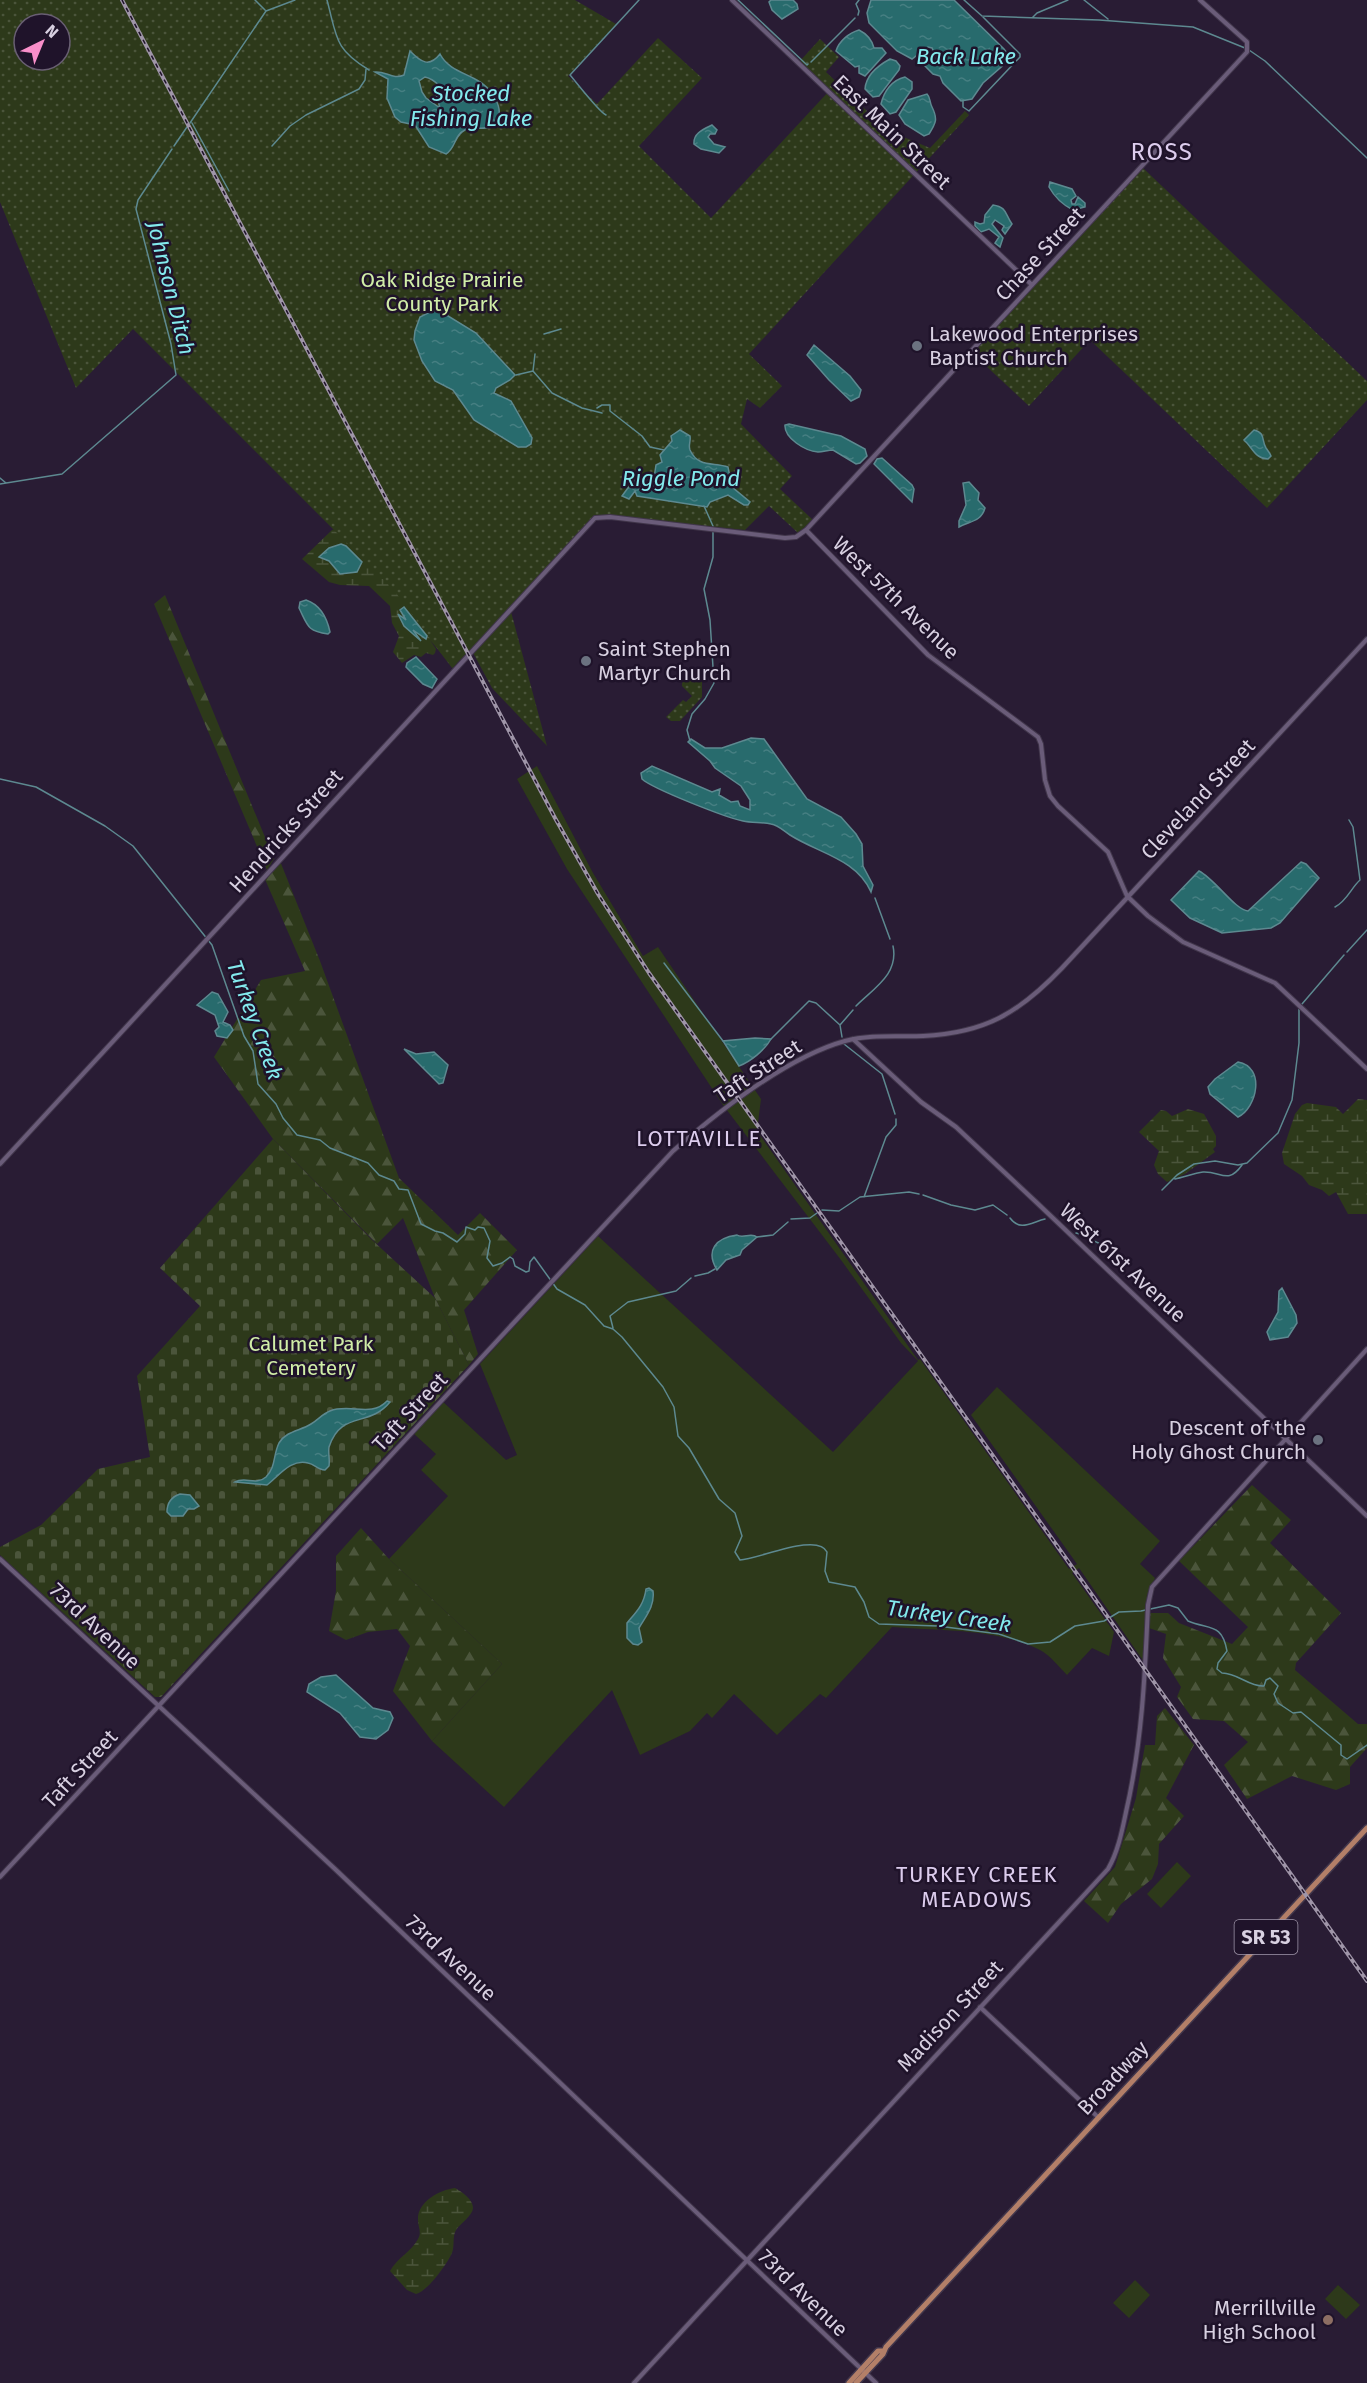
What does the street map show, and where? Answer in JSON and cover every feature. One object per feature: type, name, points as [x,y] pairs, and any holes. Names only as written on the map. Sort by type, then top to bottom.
[{"type":"main road","name":"Broadway","points":[[849,2383],[882,2354],[883,2350],[1367,1828]]},
{"type":"main road","name":"Broadway","points":[[856,2383],[863,2371]]},
{"type":"street","name":"East Main Street","points":[[732,0],[1032,285]]},
{"type":"street","name":"Chase Street","points":[[806,530],[1247,52],[1247,42],[1200,0]]},
{"type":"street","name":"Hendricks Street","points":[[0,1164],[595,518],[610,517],[790,538],[806,530]]},
{"type":"street","name":"West 57th Avenue","points":[[806,530],[928,655],[1038,736],[1050,796],[1108,852],[1127,896],[1148,916],[1183,942],[1238,968],[1267,977],[1367,1070]]},
{"type":"street","name":"Cleveland Street","points":[[1051,979],[1367,639]]},
{"type":"street","name":"Taft Street","points":[[0,1877],[653,1172],[696,1131],[759,1085],[813,1052],[853,1039],[945,1034],[974,1028],[1020,1007],[1051,979]]},
{"type":"street","points":[[866,1051],[865,1043],[869,1037]]},
{"type":"street","name":"West 61st Avenue","points":[[853,1039],[921,1102],[956,1127],[1367,1516]]},
{"type":"street","name":"Madison Street","points":[[634,2383],[1108,1869],[1113,1860],[1137,1762],[1143,1708],[1148,1605],[1153,1583],[1367,1349]]},
{"type":"street","name":"73rd Avenue","points":[[0,1559],[339,1873],[876,2383]]},
{"type":"street","points":[[980,2007],[1099,2118]]},
{"type":"green space","name":"Oak Ridge Prairie County Park","points":[[0,0],[575,0],[616,24],[568,76],[597,104],[658,38],[702,78],[639,146],[711,218],[830,90],[800,61],[820,39],[839,57],[826,72],[887,130],[930,148],[965,111],[969,115],[749,354],[782,386],[760,408],[747,399],[741,424],[792,476],[780,489],[813,520],[798,533],[769,506],[745,530],[596,515],[510,608],[547,746],[492,688],[471,649],[452,668],[393,589],[133,329],[76,388],[0,202]]},
{"type":"green space","points":[[1143,168],[1367,381],[1367,400],[1267,508],[1090,340],[1029,406],[972,353]]},
{"type":"green space","points":[[342,527],[444,643],[457,663],[453,668],[430,640],[436,649],[433,655],[426,653],[421,657],[414,655],[402,663],[393,652],[399,636],[392,623],[390,606],[369,586],[340,585],[329,582],[302,559],[332,530]]},
{"type":"green space","points":[[165,595],[274,859],[267,870],[154,604]]},
{"type":"green space","points":[[695,672],[702,677],[702,697],[680,721],[671,721],[666,717],[683,700],[686,702],[692,696],[682,686],[682,683]]},
{"type":"green space","points":[[537,766],[593,873],[643,956],[658,947],[761,1099],[757,1131],[1069,1569],[1077,1564],[971,1415],[997,1387],[1160,1541],[1140,1564],[1155,1578],[1147,1595],[1144,1662],[1079,1568],[1072,1573],[1114,1632],[1109,1656],[1092,1648],[1067,1675],[1044,1652],[1005,1638],[968,1632],[892,1627],[826,1698],[820,1694],[777,1735],[734,1694],[712,1718],[707,1713],[690,1731],[640,1755],[612,1690],[504,1807],[432,1741],[502,1664],[389,1559],[448,1496],[421,1470],[436,1454],[413,1433],[442,1401],[506,1460],[517,1455],[480,1364],[598,1236],[833,1452],[918,1361],[901,1343],[723,1105],[567,869],[517,779]]},
{"type":"green space","points":[[280,861],[320,961],[399,1178],[458,1235],[480,1213],[517,1250],[464,1310],[478,1354],[469,1365],[435,1298],[403,1218],[377,1244],[273,1139],[214,1057],[261,980],[305,971],[264,877]]},
{"type":"green space","points":[[1358,1099],[1367,1100],[1367,1214],[1348,1214],[1336,1192],[1329,1196],[1322,1190],[1309,1185],[1302,1176],[1284,1164],[1282,1153],[1295,1114],[1302,1105],[1307,1103],[1336,1107],[1343,1114]]},
{"type":"green space","points":[[1188,1109],[1204,1114],[1216,1136],[1216,1146],[1213,1149],[1215,1152],[1185,1174],[1167,1182],[1158,1174],[1154,1165],[1159,1151],[1139,1132],[1161,1110],[1172,1116]]},
{"type":"green space","name":"Calumet Park Cemetery","points":[[273,1139],[371,1239],[435,1298],[469,1365],[161,1697],[155,1697],[0,1555],[0,1547],[41,1525],[98,1469],[150,1457],[137,1376],[200,1306],[160,1268]]},
{"type":"green space","points":[[1252,1485],[1291,1520],[1270,1543],[1341,1613],[1296,1663],[1295,1670],[1358,1724],[1367,1724],[1367,1748],[1350,1767],[1350,1784],[1336,1790],[1292,1776],[1247,1799],[1224,1765],[1248,1742],[1224,1721],[1193,1719],[1177,1697],[1181,1687],[1163,1658],[1166,1634],[1149,1628],[1148,1613],[1168,1613],[1179,1623],[1232,1644],[1248,1627],[1179,1561]]},
{"type":"green space","points":[[361,1528],[389,1559],[502,1664],[432,1741],[393,1691],[410,1646],[397,1629],[368,1632],[346,1640],[329,1631],[336,1591],[336,1556]]},
{"type":"green space","points":[[1165,1708],[1194,1745],[1166,1798],[1184,1816],[1159,1844],[1158,1864],[1152,1879],[1121,1904],[1108,1923],[1084,1901],[1115,1867],[1136,1798],[1145,1745],[1155,1745],[1157,1716]]},
{"type":"green space","points":[[1177,1862],[1191,1876],[1161,1908],[1147,1894]]},
{"type":"green space","points":[[455,2188],[469,2199],[473,2205],[472,2211],[456,2230],[452,2253],[446,2264],[431,2283],[416,2294],[407,2290],[390,2271],[418,2239],[419,2214],[425,2202],[442,2191]]},
{"type":"green space","points":[[1135,2280],[1150,2295],[1129,2318],[1113,2303]]},
{"type":"green space","points":[[1338,2285],[1360,2305],[1346,2319],[1325,2299]]},
{"type":"water","points":[[771,0],[793,0],[798,9],[782,19],[772,10],[769,2]]},
{"type":"water","name":"Back Lake","points":[[871,0],[954,0],[1004,49],[1009,56],[1008,61],[983,83],[972,99],[961,101],[943,83],[940,76],[933,74],[924,65],[935,54],[932,48],[928,47],[912,59],[897,51],[869,23],[867,13]]},
{"type":"water","points":[[859,30],[869,38],[874,48],[882,48],[886,53],[865,76],[859,73],[859,66],[855,67],[836,51],[845,38]]},
{"type":"water","name":"Stocked Fishing Lake","points":[[410,51],[425,62],[432,61],[440,54],[451,66],[475,79],[492,93],[499,112],[495,125],[461,132],[446,154],[429,147],[415,125],[401,122],[395,117],[387,98],[388,79],[375,72],[396,76],[404,75]],"holes":[[[425,77],[440,86],[447,97],[448,101],[436,94],[440,108],[426,98],[422,92],[419,81]]]},
{"type":"water","points":[[890,59],[896,61],[900,66],[899,70],[879,96],[873,97],[865,89],[870,74]]},
{"type":"water","points":[[905,77],[912,82],[912,89],[896,112],[890,114],[881,104],[884,95],[892,83]]},
{"type":"water","points":[[927,94],[935,121],[929,134],[924,136],[905,124],[899,115],[908,100]]},
{"type":"water","points":[[712,125],[717,130],[715,134],[710,134],[708,137],[714,144],[725,147],[719,153],[701,149],[694,144],[697,134]]},
{"type":"water","points":[[1050,182],[1072,189],[1076,196],[1071,200],[1072,204],[1075,204],[1078,197],[1085,203],[1085,207],[1073,210],[1066,206],[1049,187]]},
{"type":"water","points":[[993,205],[1003,209],[1012,224],[1005,234],[1002,230],[1004,226],[995,220],[992,224],[1003,238],[1000,247],[995,243],[999,237],[989,229],[981,232],[975,226],[975,222],[984,223],[985,215]]},
{"type":"water","points":[[434,310],[440,311],[476,333],[515,375],[496,388],[494,393],[511,401],[532,438],[531,444],[518,447],[474,420],[453,390],[435,381],[422,361],[414,340],[420,317]]},
{"type":"water","points":[[814,345],[850,376],[861,390],[859,397],[851,401],[807,355]]},
{"type":"water","points":[[785,425],[841,436],[865,449],[867,456],[856,464],[833,450],[818,452],[807,449],[788,435]]},
{"type":"water","name":"Riggle Pond","points":[[680,430],[690,436],[689,447],[697,460],[728,467],[732,487],[750,502],[748,505],[728,495],[710,502],[707,507],[637,496],[635,491],[629,499],[622,496],[636,477],[654,478],[656,465],[662,462],[660,455],[672,441],[671,436]]},
{"type":"water","points":[[1254,430],[1262,435],[1271,456],[1268,459],[1257,455],[1244,440]]},
{"type":"water","points":[[882,458],[912,485],[914,489],[912,502],[874,464],[877,459]]},
{"type":"water","points":[[969,482],[979,493],[978,500],[985,508],[978,519],[959,527],[959,521],[966,505],[963,483]]},
{"type":"water","points":[[341,544],[362,562],[357,572],[340,574],[329,561],[319,557],[329,548]]},
{"type":"water","points":[[306,600],[316,605],[325,617],[330,632],[328,634],[312,629],[307,623],[299,608],[300,602]]},
{"type":"water","points":[[404,607],[427,636],[426,639],[413,630],[421,641],[404,626],[398,614],[406,620],[400,610]]},
{"type":"water","points":[[416,657],[437,679],[432,688],[423,684],[406,667],[407,663]]},
{"type":"water","points":[[751,738],[764,739],[807,799],[841,817],[856,834],[862,844],[863,866],[873,885],[871,892],[865,881],[847,864],[776,826],[722,815],[675,796],[642,779],[641,773],[652,766],[712,792],[720,789],[719,795],[731,802],[738,801],[740,806],[750,810],[750,800],[741,786],[715,768],[688,742],[691,739],[705,748],[722,748]]},
{"type":"water","points":[[1301,862],[1306,864],[1319,878],[1280,923],[1271,928],[1222,933],[1190,918],[1171,900],[1199,871],[1212,880],[1237,905],[1248,911]]},
{"type":"water","points":[[212,992],[218,994],[228,1012],[223,1022],[230,1025],[233,1030],[227,1038],[217,1036],[215,1031],[219,1027],[215,1015],[197,1005]]},
{"type":"water","points":[[771,1039],[757,1055],[739,1066],[723,1041]]},
{"type":"water","points":[[404,1049],[416,1054],[434,1052],[448,1065],[443,1083],[439,1084]]},
{"type":"water","points":[[1238,1062],[1247,1065],[1252,1071],[1256,1088],[1250,1105],[1238,1117],[1210,1094],[1208,1087]]},
{"type":"water","points":[[737,1235],[757,1237],[742,1250],[740,1255],[726,1260],[717,1270],[712,1257],[715,1246],[723,1239]]},
{"type":"water","points":[[1282,1288],[1296,1315],[1297,1323],[1288,1337],[1270,1340],[1267,1332],[1278,1312],[1279,1291]]},
{"type":"water","points":[[387,1401],[390,1402],[382,1410],[341,1428],[329,1447],[329,1466],[325,1470],[302,1462],[285,1469],[267,1485],[235,1482],[239,1480],[258,1481],[266,1477],[282,1439],[311,1424],[327,1412],[345,1408],[374,1409]]},
{"type":"water","points":[[180,1494],[190,1495],[199,1506],[188,1509],[183,1516],[171,1516],[167,1512],[169,1503]]},
{"type":"water","points":[[646,1589],[653,1591],[653,1601],[639,1628],[642,1642],[638,1645],[633,1644],[627,1638],[627,1623],[639,1608]]},
{"type":"water","points":[[336,1675],[373,1708],[390,1712],[393,1718],[388,1730],[376,1739],[360,1737],[340,1713],[307,1692],[309,1684],[321,1677]]},
{"type":"waterway","points":[[255,0],[265,10]]},
{"type":"waterway","name":"Johnson Ditch","points":[[190,123],[266,11],[295,0]]},
{"type":"waterway","points":[[327,0],[335,33],[343,48],[369,70]]},
{"type":"waterway","points":[[606,115],[570,75],[639,0]]},
{"type":"waterway","name":"Johnson Ditch","points":[[738,0],[808,64]]},
{"type":"waterway","name":"Johnson Ditch","points":[[858,15],[856,4],[859,0]]},
{"type":"waterway","name":"Johnson Ditch","points":[[964,0],[982,16],[1099,20],[1193,27],[1245,48]]},
{"type":"waterway","points":[[1032,18],[1037,13],[1068,0]]},
{"type":"waterway","points":[[1084,0],[1108,19]]},
{"type":"waterway","points":[[963,101],[963,107],[969,111],[1020,57],[1020,54],[983,17]]},
{"type":"waterway","name":"Johnson Ditch","points":[[811,62],[855,18]]},
{"type":"waterway","name":"Johnson Ditch","points":[[1249,50],[1265,61],[1367,158]]},
{"type":"waterway","points":[[272,146],[290,126],[306,115],[359,89],[365,80],[366,69]]},
{"type":"waterway","points":[[192,123],[229,191]]},
{"type":"waterway","name":"Johnson Ditch","points":[[174,146],[187,127]]},
{"type":"waterway","name":"Johnson Ditch","points":[[0,484],[62,474],[176,375],[171,344],[136,209],[138,200],[172,149]]},
{"type":"waterway","points":[[544,334],[561,329]]},
{"type":"waterway","points":[[535,354],[533,371],[552,393],[582,408],[602,413]]},
{"type":"waterway","points":[[516,375],[533,371]]},
{"type":"waterway","points":[[597,408],[610,405],[610,411],[642,436],[650,447],[664,450]]},
{"type":"waterway","name":"Johnson Ditch","points":[[0,478],[6,483]]},
{"type":"waterway","points":[[704,506],[713,526]]},
{"type":"waterway","points":[[690,741],[687,730],[692,714],[705,699],[714,683],[710,620],[704,589],[713,557],[713,532]]},
{"type":"waterway","name":"Turkey Creek","points":[[0,779],[36,787],[105,826],[133,846],[212,945],[244,1036],[253,1051],[258,1084],[276,1104],[283,1118],[297,1135],[320,1140],[330,1148],[368,1163],[379,1175],[394,1181],[399,1189],[408,1190],[421,1224],[457,1242],[465,1234],[466,1227],[475,1230],[478,1227],[484,1228],[490,1241],[487,1258],[493,1266],[510,1257],[515,1266],[526,1272],[529,1271],[530,1262],[534,1257],[557,1289],[585,1305],[604,1326],[613,1329],[622,1337],[663,1387],[674,1407],[678,1436],[689,1448],[719,1499],[735,1513],[742,1536],[735,1552],[740,1560],[801,1545],[821,1547],[827,1552],[825,1571],[829,1582],[855,1587],[864,1602],[869,1617],[879,1624],[938,1626],[999,1634],[1028,1644],[1050,1642],[1075,1626],[1104,1621],[1119,1612],[1141,1611],[1169,1605],[1178,1608],[1188,1621],[1214,1629],[1222,1636],[1227,1651],[1218,1663],[1217,1669],[1222,1673],[1259,1686],[1264,1686],[1266,1680],[1270,1678],[1278,1686],[1274,1694],[1278,1703],[1293,1713],[1301,1712],[1341,1745],[1341,1755],[1347,1759],[1367,1745]]},
{"type":"waterway","points":[[1335,907],[1360,880],[1353,827],[1349,820]]},
{"type":"waterway","points":[[875,898],[890,939]]},
{"type":"waterway","points":[[1347,952],[1367,930]]},
{"type":"waterway","points":[[856,1006],[889,973],[894,956],[893,946]]},
{"type":"waterway","points":[[1302,1004],[1344,955]]},
{"type":"waterway","points":[[664,963],[723,1041]]},
{"type":"waterway","points":[[771,1039],[809,1001],[816,1003],[840,1025]]},
{"type":"waterway","points":[[1162,1190],[1177,1175],[1194,1164],[1215,1161],[1238,1165],[1247,1163],[1278,1133],[1292,1100],[1299,1043],[1299,1009]]},
{"type":"waterway","points":[[842,1037],[840,1025],[853,1010]]},
{"type":"waterway","points":[[844,1044],[882,1074],[895,1114]]},
{"type":"waterway","points":[[864,1197],[886,1137],[896,1125],[896,1119]]},
{"type":"waterway","points":[[1175,1179],[1203,1172],[1228,1176],[1242,1165]]},
{"type":"waterway","points":[[822,1210],[839,1211],[860,1197],[909,1192],[919,1194]]},
{"type":"waterway","points":[[923,1195],[951,1205],[975,1210],[993,1205],[1007,1215]]},
{"type":"waterway","points":[[791,1219],[810,1218],[817,1213]]},
{"type":"waterway","points":[[1010,1218],[1022,1225],[1045,1219]]},
{"type":"waterway","points":[[757,1237],[773,1235],[788,1222]]},
{"type":"waterway","points":[[1076,1233],[1097,1243],[1112,1243]]},
{"type":"waterway","points":[[695,1276],[715,1269]]},
{"type":"waterway","points":[[613,1328],[610,1316],[628,1302],[676,1291],[691,1278]]},
{"type":"railway","points":[[122,0],[555,818],[598,894],[649,973],[1367,1981]]},
{"type":"place","name":"Lakewood Enterprises Baptist Church","points":[[917,346]]},
{"type":"place","name":"Saint Stephen Martyr Church","points":[[586,661]]},
{"type":"place","name":"Descent of the Holy Ghost Church","points":[[1318,1440]]},
{"type":"place","name":"Merrillville High School","points":[[1328,2320]]},
{"type":"district","name":"ROSS","points":[[1162,152]]},
{"type":"district","name":"LOTTAVILLE","points":[[699,1138]]},
{"type":"district","name":"TURKEY CREEK MEADOWS","points":[[977,1886]]}]
